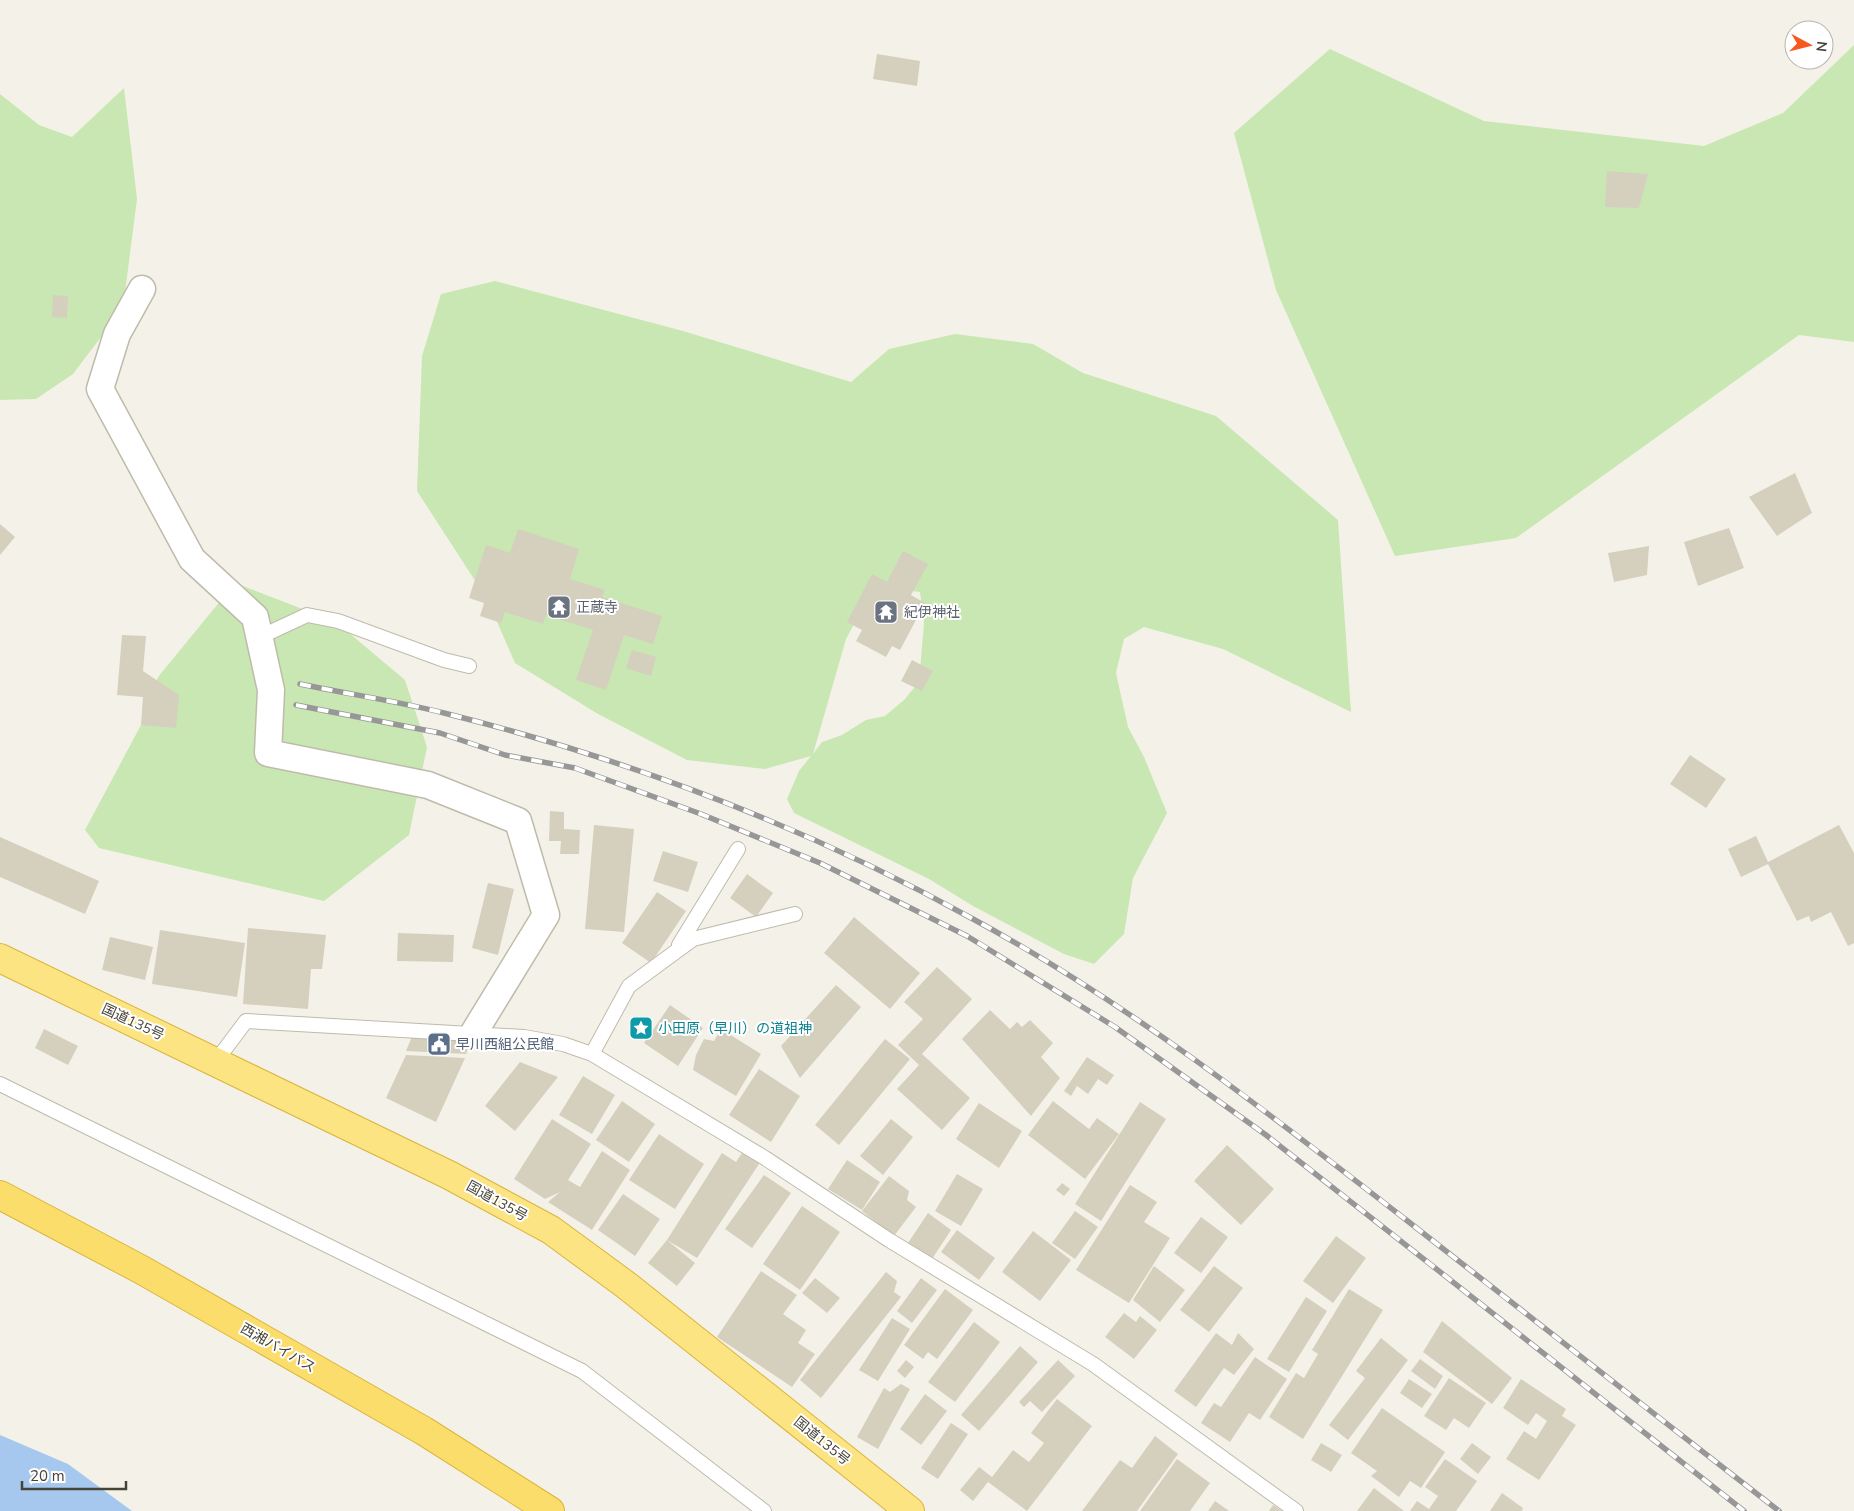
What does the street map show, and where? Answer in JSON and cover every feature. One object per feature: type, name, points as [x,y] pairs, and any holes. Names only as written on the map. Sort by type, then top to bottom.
[{"type":"highway","name":"国道135号","points":[[0,958],[449,1174],[550,1230],[626,1284],[910,1511]]},
{"type":"highway","name":"国道135号","points":[[0,962],[31,974]]},
{"type":"highway","name":"西湘バイパス","points":[[0,1196],[142,1270],[424,1431],[550,1511]]},
{"type":"highway","name":"西湘バイパス","points":[[0,1213],[112,1270],[418,1444],[520,1511]]},
{"type":"street","points":[[142,289],[117,334],[100,389],[192,559],[255,618],[271,690],[268,753],[428,785],[518,821],[546,915],[473,1034]]},
{"type":"lane","points":[[260,637],[307,615],[338,621],[444,660],[469,666]]},
{"type":"lane","points":[[675,952],[738,849]]},
{"type":"lane","points":[[592,1054],[629,986],[693,939],[795,914]]},
{"type":"lane","points":[[216,1061],[246,1021],[524,1037],[564,1044],[592,1054],[765,1158],[889,1240],[1093,1364],[1296,1511]]},
{"type":"lane","points":[[0,1084],[582,1371],[764,1511]]},
{"type":"green space","points":[[1854,45],[1854,342],[1799,335],[1516,538],[1395,556],[1276,290],[1234,133],[1330,49],[1484,121],[1704,146],[1783,113],[1828,70],[1834,70],[1834,64]]},
{"type":"green space","points":[[124,88],[137,199],[123,308],[73,374],[36,399],[0,400],[0,94],[39,125],[72,137]]},
{"type":"green space","points":[[495,281],[683,331],[851,382],[889,349],[955,334],[1033,344],[1083,373],[1216,416],[1338,520],[1351,712],[1223,649],[1144,627],[1124,639],[1116,673],[1128,727],[1144,757],[1167,813],[1133,878],[1124,934],[1094,964],[1064,954],[973,906],[929,879],[794,813],[787,799],[799,771],[811,756],[765,769],[687,760],[598,714],[515,663],[487,599],[417,491],[422,356],[441,294]],"holes":[[[890,588],[920,592],[924,623],[919,682],[904,700],[885,716],[866,720],[842,735],[822,742],[813,754],[846,639],[865,604]]]},
{"type":"green space","points":[[235,583],[336,622],[405,680],[427,747],[409,835],[324,901],[99,848],[85,830],[141,725],[158,677]]},
{"type":"water","points":[[0,1435],[68,1464],[132,1511],[0,1511]]},
{"type":"building","points":[[877,54],[920,61],[917,86],[873,79]]},
{"type":"building","points":[[1607,171],[1648,174],[1639,208],[1605,207]]},
{"type":"building","points":[[53,295],[68,296],[67,318],[52,317]]},
{"type":"building","points":[[1795,473],[1812,513],[1777,536],[1749,497]]},
{"type":"building","points":[[0,524],[15,537],[0,555]]},
{"type":"building","points":[[1729,528],[1744,568],[1698,586],[1684,542]]},
{"type":"building","name":"正蔵寺","points":[[518,529],[579,549],[570,579],[605,590],[602,597],[662,616],[653,644],[624,635],[606,690],[576,680],[593,630],[546,615],[543,624],[505,612],[501,623],[480,616],[484,603],[469,598],[486,545],[510,553]]},
{"type":"building","points":[[1649,546],[1647,575],[1614,582],[1608,553]]},
{"type":"building","name":"紀伊神社","points":[[903,551],[928,564],[911,595],[925,603],[900,650],[892,646],[886,657],[856,641],[862,630],[847,622],[872,574],[887,582]]},
{"type":"building","points":[[122,635],[146,636],[143,671],[179,695],[176,728],[141,725],[143,697],[117,695]]},
{"type":"building","points":[[632,650],[656,657],[651,676],[626,668]]},
{"type":"building","points":[[912,660],[933,671],[922,691],[901,681]]},
{"type":"building","points":[[1690,755],[1726,779],[1706,808],[1670,784]]},
{"type":"building","points":[[550,811],[564,812],[564,829],[580,830],[579,854],[560,854],[561,841],[549,841]]},
{"type":"building","points":[[594,825],[634,829],[624,932],[585,929]]},
{"type":"building","points":[[1839,825],[1854,853],[1854,943],[1848,946],[1831,912],[1811,922],[1809,916],[1797,921],[1768,864],[1741,877],[1728,849],[1756,836],[1768,862]]},
{"type":"building","points":[[0,837],[99,881],[85,914],[0,877]]},
{"type":"building","points":[[663,851],[698,862],[688,892],[653,881]]},
{"type":"building","points":[[747,874],[773,893],[756,917],[730,898]]},
{"type":"building","points":[[488,883],[514,889],[498,955],[472,948]]},
{"type":"building","points":[[657,892],[686,911],[651,963],[622,943]]},
{"type":"building","points":[[854,917],[920,973],[890,1009],[824,953]]},
{"type":"building","points":[[248,928],[326,935],[322,969],[311,969],[308,1009],[243,1004]]},
{"type":"building","points":[[160,930],[245,943],[237,997],[152,984]]},
{"type":"building","points":[[398,933],[454,935],[453,962],[397,961]]},
{"type":"building","points":[[110,937],[153,947],[145,980],[102,970]]},
{"type":"building","points":[[937,967],[972,999],[922,1054],[970,1098],[942,1130],[897,1089],[919,1065],[898,1045],[923,1019],[904,1002]]},
{"type":"building","points":[[836,985],[861,1007],[800,1078],[781,1046]]},
{"type":"building","points":[[670,1005],[703,1028],[678,1066],[644,1043]]},
{"type":"building","points":[[990,1010],[1010,1029],[1017,1022],[1022,1027],[1030,1020],[1053,1043],[1041,1057],[1060,1078],[1031,1116],[962,1039]]},
{"type":"building","points":[[44,1029],[78,1046],[68,1065],[35,1048]]},
{"type":"building","points":[[721,1029],[761,1054],[736,1096],[693,1070],[696,1055],[704,1039],[714,1041]]},
{"type":"building","name":"早川西組公民館","points":[[413,1034],[472,1037],[466,1054],[406,1051]]},
{"type":"building","points":[[885,1039],[910,1059],[839,1145],[815,1125]]},
{"type":"building","points":[[406,1055],[465,1058],[436,1122],[386,1098]]},
{"type":"building","points":[[1087,1057],[1114,1075],[1107,1085],[1098,1079],[1088,1094],[1077,1086],[1071,1096],[1064,1091]]},
{"type":"building","points":[[520,1062],[558,1077],[515,1131],[485,1106]]},
{"type":"building","points":[[759,1069],[800,1096],[771,1142],[729,1115]]},
{"type":"building","points":[[583,1076],[615,1095],[592,1134],[559,1115]]},
{"type":"building","points":[[622,1101],[655,1124],[629,1162],[596,1140]]},
{"type":"building","points":[[1053,1101],[1089,1129],[1097,1118],[1119,1134],[1085,1179],[1028,1135]]},
{"type":"building","points":[[1140,1102],[1166,1119],[1101,1221],[1075,1204]]},
{"type":"building","points":[[979,1103],[1022,1131],[999,1168],[956,1139]]},
{"type":"building","points":[[552,1119],[591,1144],[568,1180],[580,1187],[602,1151],[630,1170],[592,1230],[548,1202],[560,1192],[545,1199],[514,1179]]},
{"type":"building","points":[[891,1119],[913,1137],[883,1175],[860,1156]]},
{"type":"building","points":[[659,1134],[704,1164],[675,1209],[629,1180]]},
{"type":"building","points":[[1227,1145],[1274,1189],[1241,1225],[1194,1181]]},
{"type":"building","points":[[744,1150],[761,1161],[697,1258],[667,1240],[722,1153],[736,1162]]},
{"type":"building","points":[[847,1160],[880,1182],[862,1210],[828,1189]]},
{"type":"building","points":[[957,1174],[983,1189],[961,1226],[935,1211]]},
{"type":"building","points":[[764,1175],[791,1193],[752,1248],[725,1229]]},
{"type":"building","points":[[889,1176],[909,1191],[907,1200],[916,1207],[894,1236],[862,1211]]},
{"type":"building","points":[[1062,1183],[1070,1189],[1064,1196],[1056,1190]]},
{"type":"building","points":[[1130,1185],[1157,1202],[1144,1222],[1170,1238],[1129,1303],[1076,1270]]},
{"type":"building","points":[[623,1194],[660,1219],[635,1256],[598,1230]]},
{"type":"building","points":[[802,1206],[840,1232],[800,1290],[763,1264]]},
{"type":"building","points":[[1075,1211],[1098,1227],[1075,1259],[1052,1243]]},
{"type":"building","points":[[928,1213],[951,1230],[932,1259],[908,1243]]},
{"type":"building","points":[[1201,1217],[1228,1237],[1201,1273],[1174,1253]]},
{"type":"building","points":[[957,1230],[995,1258],[979,1280],[941,1252]]},
{"type":"building","points":[[1033,1231],[1071,1260],[1040,1301],[1002,1272]]},
{"type":"building","points":[[1336,1236],[1366,1258],[1333,1303],[1303,1281]]},
{"type":"building","points":[[667,1240],[695,1263],[677,1286],[648,1263]]},
{"type":"building","points":[[1154,1266],[1185,1290],[1160,1322],[1133,1300]]},
{"type":"building","points":[[1214,1266],[1243,1288],[1209,1332],[1180,1310]]},
{"type":"building","points":[[761,1271],[797,1295],[783,1314],[806,1330],[798,1343],[815,1354],[792,1387],[717,1337]]},
{"type":"building","points":[[886,1272],[897,1281],[894,1292],[901,1297],[821,1398],[800,1380]]},
{"type":"building","points":[[815,1278],[840,1298],[827,1313],[802,1293]]},
{"type":"building","points":[[921,1278],[937,1290],[912,1323],[897,1311]]},
{"type":"building","points":[[945,1289],[973,1310],[937,1359],[928,1352],[923,1359],[904,1345]]},
{"type":"building","points":[[1349,1289],[1383,1310],[1303,1439],[1269,1417],[1296,1373],[1304,1378],[1318,1354],[1312,1350]]},
{"type":"building","points":[[1306,1297],[1327,1311],[1289,1372],[1267,1359]]},
{"type":"building","points":[[1124,1313],[1136,1322],[1140,1316],[1157,1330],[1134,1359],[1105,1337]]},
{"type":"building","points":[[892,1318],[910,1329],[878,1381],[859,1370]]},
{"type":"building","points":[[1442,1321],[1512,1378],[1492,1404],[1423,1352]]},
{"type":"building","points":[[974,1322],[1000,1342],[955,1402],[928,1382]]},
{"type":"building","points":[[1216,1333],[1232,1345],[1238,1333],[1254,1349],[1234,1375],[1224,1368],[1196,1407],[1174,1391]]},
{"type":"building","points":[[1381,1338],[1408,1360],[1348,1440],[1329,1425],[1365,1378],[1356,1371]]},
{"type":"building","points":[[1020,1346],[1038,1362],[979,1431],[961,1415]]},
{"type":"building","points":[[1255,1357],[1287,1379],[1260,1420],[1249,1413],[1230,1442],[1201,1423],[1214,1403],[1221,1407]]},
{"type":"building","points":[[1420,1359],[1443,1376],[1435,1389],[1411,1371]]},
{"type":"building","points":[[906,1360],[914,1367],[905,1378],[897,1371]]},
{"type":"building","points":[[1058,1360],[1075,1376],[1042,1412],[1030,1401],[1024,1407],[1019,1402]]},
{"type":"building","points":[[1449,1378],[1486,1403],[1469,1428],[1454,1418],[1446,1430],[1424,1416]]},
{"type":"building","points":[[1409,1379],[1432,1394],[1422,1408],[1400,1393]]},
{"type":"building","points":[[1521,1379],[1566,1409],[1562,1416],[1576,1425],[1539,1480],[1506,1459],[1524,1431],[1536,1439],[1547,1421],[1536,1413],[1528,1425],[1503,1408]]},
{"type":"building","points":[[901,1384],[910,1389],[878,1449],[857,1437],[884,1388],[890,1392]]},
{"type":"building","points":[[925,1394],[947,1411],[921,1445],[900,1429]]},
{"type":"building","points":[[1057,1399],[1092,1426],[1027,1511],[988,1482],[973,1501],[960,1490],[979,1467],[992,1477],[1013,1450],[1029,1462],[1044,1443],[1031,1433]]},
{"type":"building","points":[[1382,1408],[1445,1452],[1421,1488],[1410,1481],[1399,1497],[1371,1476],[1377,1471],[1351,1453]]},
{"type":"building","points":[[951,1423],[968,1434],[938,1479],[921,1468]]},
{"type":"building","points":[[1155,1436],[1178,1454],[1137,1511],[1082,1511],[1120,1460],[1132,1468]]},
{"type":"building","points":[[1321,1443],[1342,1455],[1331,1472],[1311,1460]]},
{"type":"building","points":[[1472,1443],[1491,1457],[1478,1474],[1460,1459]]},
{"type":"building","points":[[1177,1459],[1210,1483],[1190,1511],[1140,1511]]},
{"type":"building","points":[[1445,1459],[1477,1481],[1456,1511],[1410,1511],[1417,1501],[1429,1509],[1438,1496],[1425,1487]]},
{"type":"building","points":[[1374,1488],[1404,1511],[1357,1511]]},
{"type":"building","points":[[1502,1493],[1523,1508],[1522,1511],[1490,1511]]},
{"type":"building","points":[[1215,1501],[1229,1511],[1208,1511]]},
{"type":"building","points":[[1273,1505],[1282,1511],[1269,1511]]},
{"type":"railway","points":[[300,684],[444,713],[513,731],[648,774],[715,799],[846,854],[973,919],[1086,986],[1195,1060],[1301,1138],[1779,1511]]},
{"type":"railway","points":[[296,705],[440,733],[505,755],[575,768],[701,814],[820,863],[967,936],[1115,1027],[1266,1135],[1744,1511]]},
{"type":"place","name":"正蔵寺","points":[[559,607]]},
{"type":"place","name":"紀伊神社","points":[[886,612]]},
{"type":"place","name":"小田原（早川）の道祖神","points":[[641,1028]]},
{"type":"place","name":"早川西組公民館","points":[[439,1044]]}]
